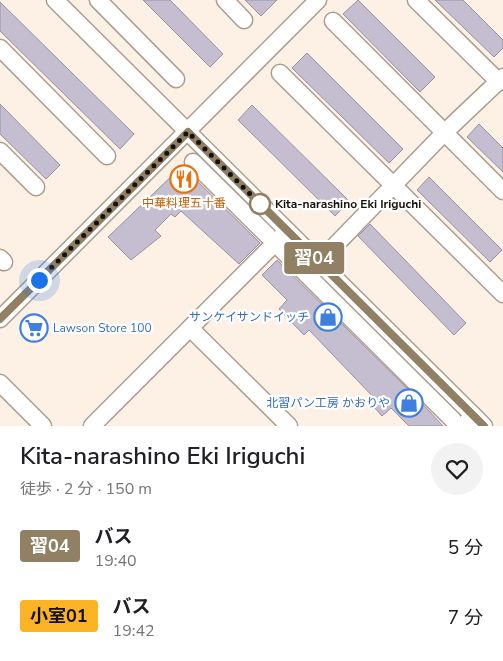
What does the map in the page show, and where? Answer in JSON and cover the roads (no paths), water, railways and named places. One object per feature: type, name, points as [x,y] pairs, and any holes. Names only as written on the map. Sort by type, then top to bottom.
[{"type":"street","points":[[55,0],[319,262],[468,422]]},
{"type":"street","points":[[98,0],[176,80]]},
{"type":"street","points":[[225,0],[244,20]]},
{"type":"street","points":[[0,319],[318,0]]},
{"type":"street","points":[[319,262],[445,132],[501,79],[416,0]]},
{"type":"street","points":[[333,21],[503,191]]},
{"type":"street","points":[[0,48],[106,156]]},
{"type":"street","points":[[280,73],[503,294]]},
{"type":"street","points":[[0,151],[36,187]]},
{"type":"street","points":[[194,162],[268,236]]},
{"type":"street","points":[[92,426],[287,231]]},
{"type":"street","points":[[281,250],[468,422]]},
{"type":"street","points":[[190,328],[284,424]]},
{"type":"street","points":[[0,383],[43,426]]},
{"type":"place","name":"中華料理五十番","points":[[184,179]]},
{"type":"place","name":"Kita-narashino Eki Iriguchi","points":[[260,204]]},
{"type":"place","name":"サンケイサンドイッチ","points":[[328,317]]},
{"type":"place","name":"Lawson Store 100","points":[[34,328]]},
{"type":"place","name":"北習パン工房 かおりや","points":[[409,403]]}]
